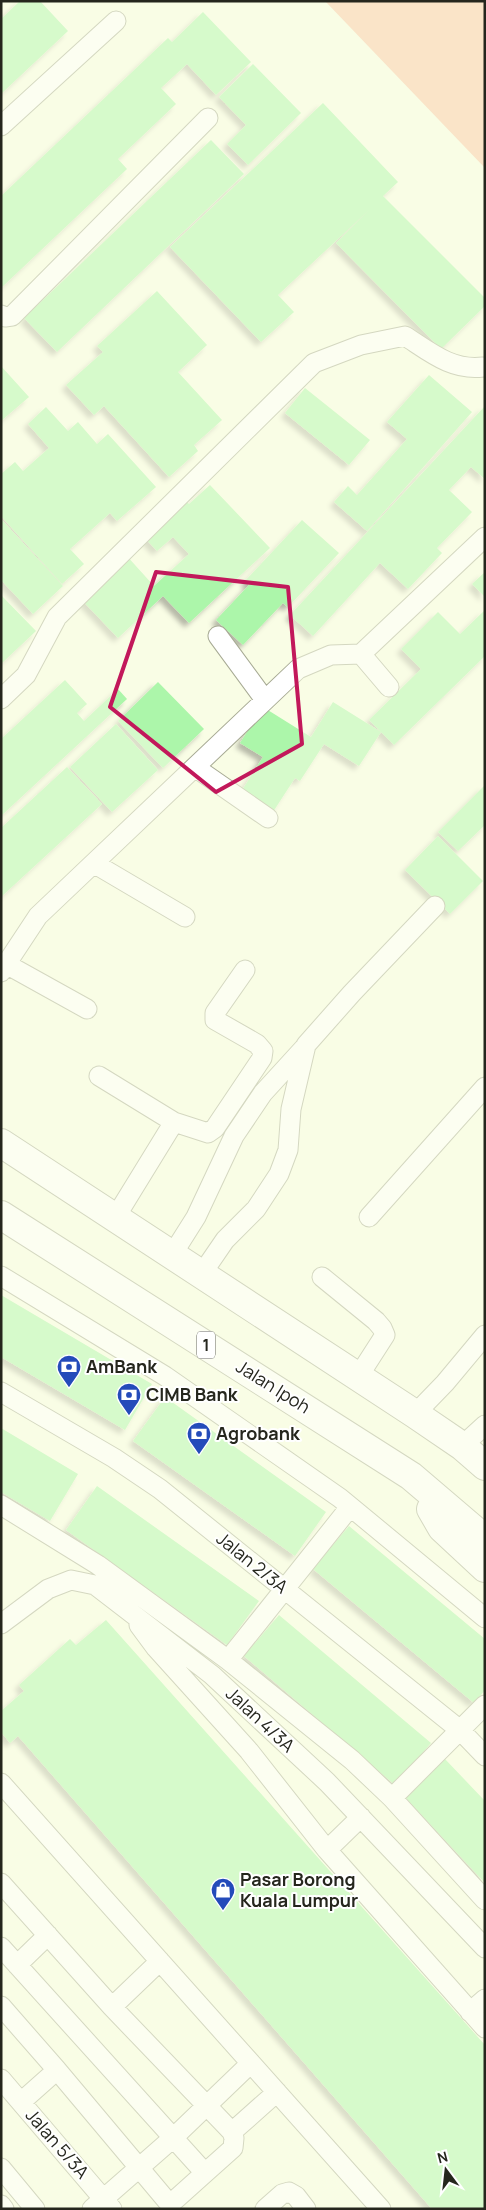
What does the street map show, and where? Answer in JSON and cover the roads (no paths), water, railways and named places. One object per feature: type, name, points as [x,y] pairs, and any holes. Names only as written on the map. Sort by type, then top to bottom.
[{"type":"highway","points":[[1,1143],[415,1414],[462,1446],[485,1466]]},
{"type":"highway","name":"Jalan Ipoh","points":[[1,1215],[411,1476],[485,1539]]},
{"type":"highway","points":[[411,1476],[442,1528],[485,1568]]},
{"type":"street","points":[[1,126],[116,21]]},
{"type":"street","points":[[1,315],[4,317],[12,316],[208,118]]},
{"type":"street","points":[[1,699],[26,675],[57,617],[314,363],[362,345],[406,336],[446,362],[468,369],[483,367]]},
{"type":"street","points":[[87,1009],[4,968],[38,916],[95,864],[298,669],[331,655],[361,654],[485,537]]},
{"type":"street","points":[[218,636],[265,700]]},
{"type":"street","points":[[361,654],[389,687]]},
{"type":"street","points":[[196,768],[268,818]]},
{"type":"street","points":[[95,864],[184,917]]},
{"type":"street","points":[[172,1255],[196,1217],[234,1136],[263,1093],[352,993],[435,906]]},
{"type":"street","points":[[99,1076],[174,1122],[208,1133],[215,1128],[262,1058],[263,1051],[257,1044],[215,1020],[214,1013],[245,970]]},
{"type":"street","points":[[201,1275],[226,1240],[256,1209],[279,1174],[288,1150],[292,1109],[306,1045]]},
{"type":"street","points":[[368,1217],[485,1087]]},
{"type":"street","points":[[115,1218],[174,1122]]},
{"type":"street","points":[[1,1276],[165,1376],[350,1507],[485,1618]]},
{"type":"street","points":[[322,1278],[376,1321],[384,1335],[358,1377]]},
{"type":"street","points":[[415,1414],[445,1383],[485,1334]]},
{"type":"street","name":"Jalan 2/3A","points":[[1,1392],[114,1458],[160,1490],[460,1730],[485,1756]]},
{"type":"street","points":[[462,1446],[485,1425]]},
{"type":"street","points":[[1,1505],[98,1565],[228,1660],[352,1760],[392,1798],[485,1900]]},
{"type":"street","points":[[228,1660],[350,1507]]},
{"type":"street","name":"Jalan 4/3A","points":[[1,1624],[48,1589],[71,1580],[94,1585],[212,1675],[327,1782],[485,1948]]},
{"type":"street","points":[[125,1607],[156,1648],[249,1751],[327,1850],[485,2028]]},
{"type":"street","points":[[392,1798],[485,1706]]},
{"type":"street","points":[[1,1783],[381,2209]]},
{"type":"street","points":[[327,1850],[361,1817]]},
{"type":"street","points":[[1,1884],[112,2007],[232,2132],[234,2138],[233,2148],[172,2202],[167,2201],[1,2006]]},
{"type":"street","points":[[17,1965],[48,1935]]},
{"type":"street","points":[[1,1947],[205,2173]]},
{"type":"street","points":[[112,2007],[160,1961]]},
{"type":"street","points":[[470,2012],[485,1999]]},
{"type":"street","points":[[102,2205],[252,2063]]},
{"type":"street","points":[[20,2102],[57,2070]]},
{"type":"street","name":"Jalan 5/3A","points":[[1,2079],[102,2205]]},
{"type":"street","points":[[232,2132],[277,2092]]},
{"type":"street","points":[[1,2168],[35,2209]]},
{"type":"street","points":[[266,2209],[282,2194],[289,2192],[296,2196],[306,2209]]},
{"type":"street","points":[[1,2205],[4,2209]]},
{"type":"place","name":"AmBank","points":[[69,1388]]},
{"type":"place","name":"CIMB Bank","points":[[129,1416]]},
{"type":"place","name":"Agrobank","points":[[199,1455]]},
{"type":"place","name":"Pasar Borong Kuala Lumpur","points":[[223,1911]]}]
